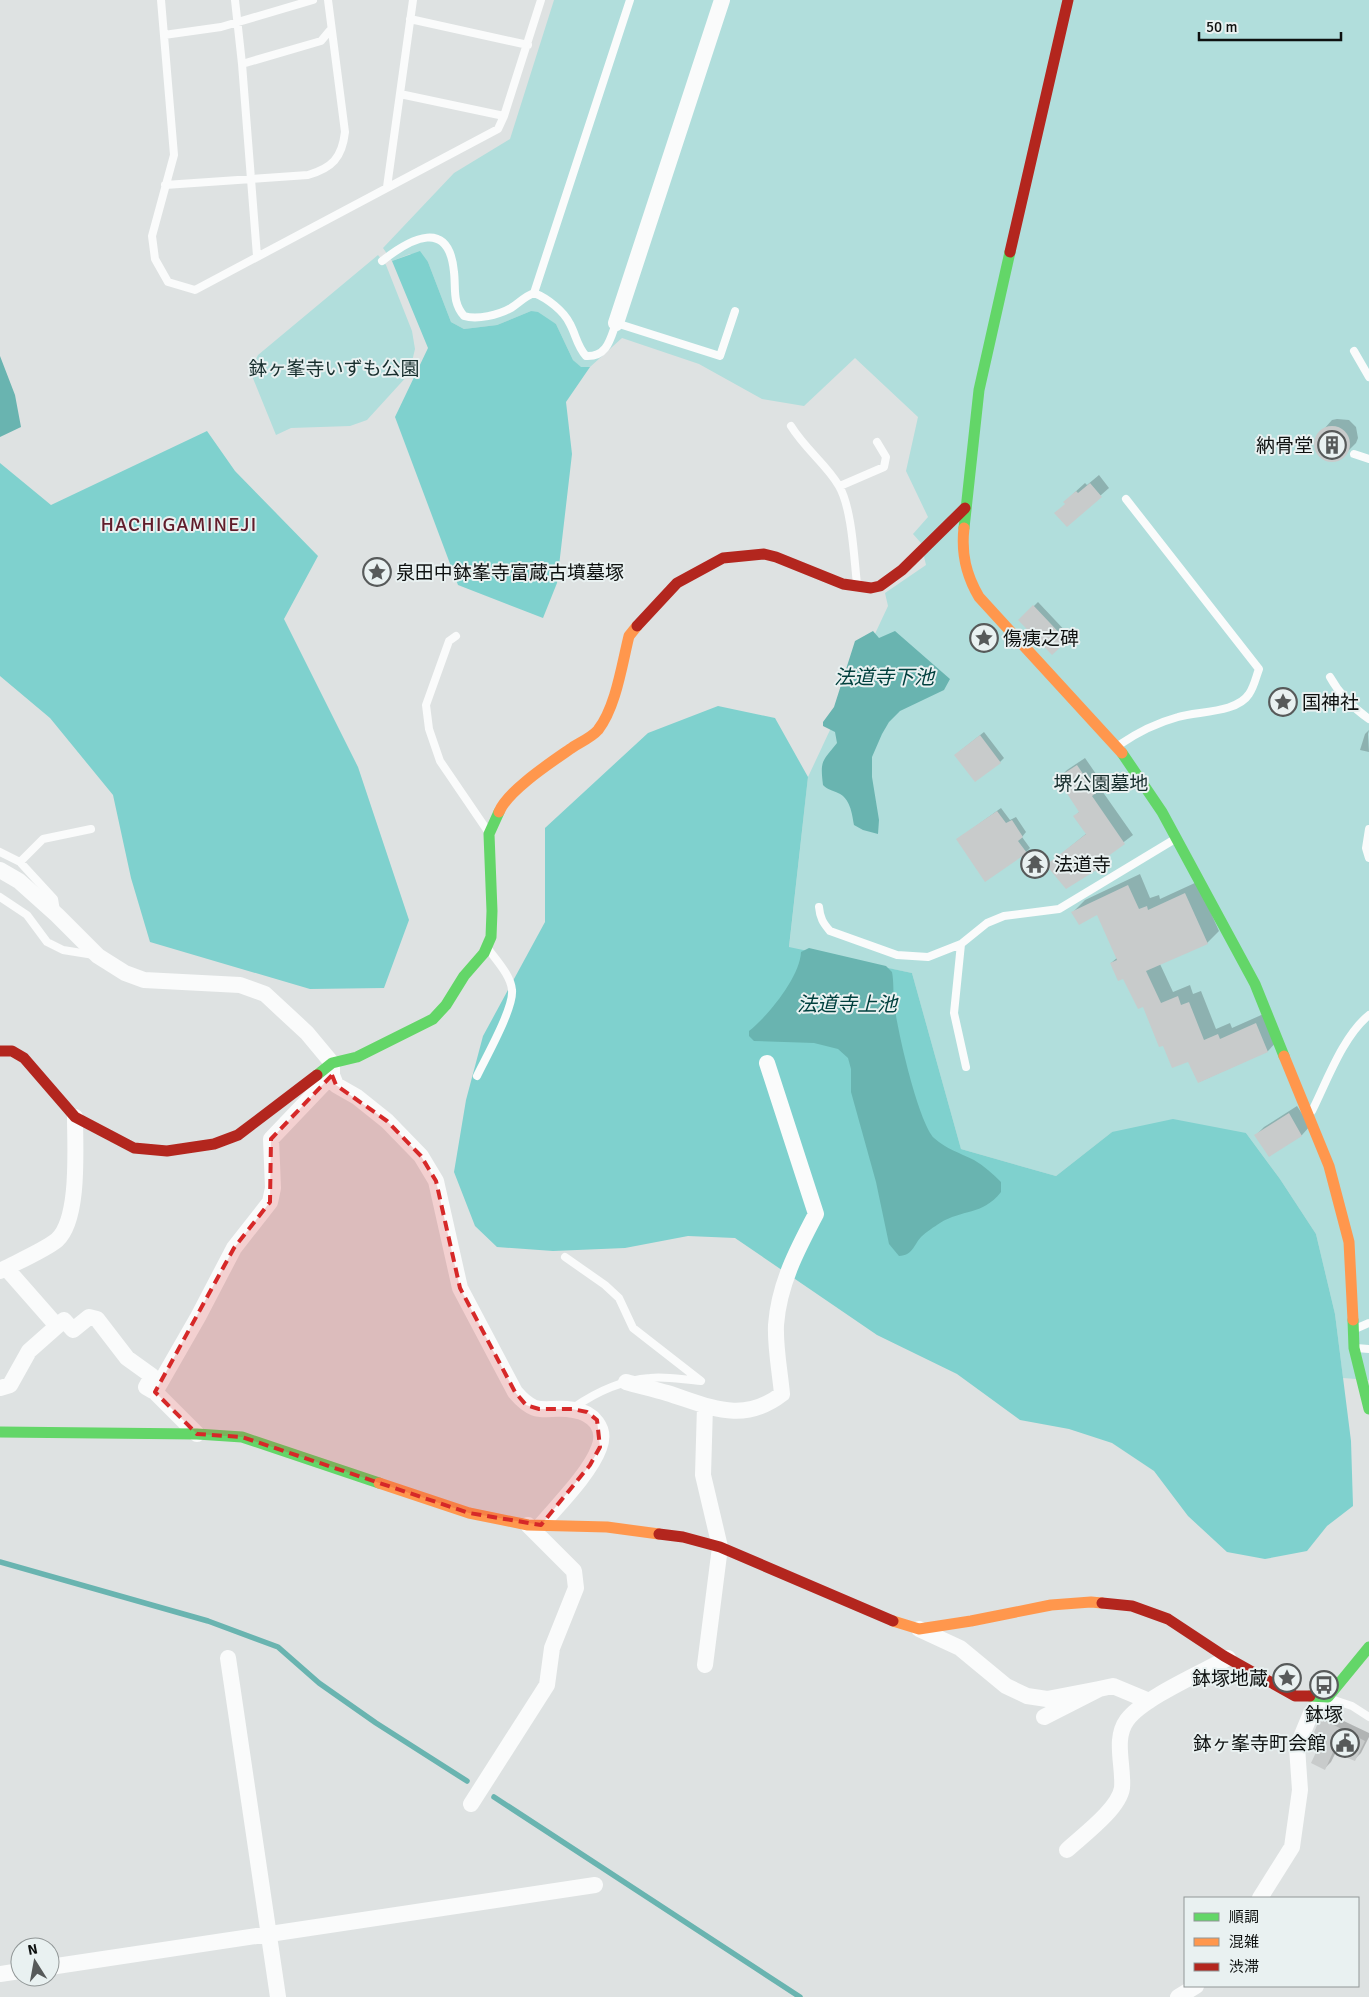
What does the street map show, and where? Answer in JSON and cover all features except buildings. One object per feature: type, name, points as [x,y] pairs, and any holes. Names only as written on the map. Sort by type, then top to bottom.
[{"type":"street","points":[[616,323],[722,0]]},
{"type":"street","points":[[1068,0],[980,390],[965,508],[963,559],[967,577],[979,597],[1118,746],[1177,838],[1254,984],[1329,1166],[1349,1242],[1354,1348],[1369,1408]]},
{"type":"street","points":[[0,1051],[12,1051],[24,1058],[75,1117],[134,1148],[166,1151],[214,1144],[238,1135],[332,1069],[432,1019],[446,1005],[464,976],[484,953],[491,937],[492,911],[489,834],[501,807],[518,788],[596,730],[608,712],[629,636],[645,616],[677,583],[723,558],[764,554],[843,584],[871,588],[885,584],[902,570],[965,508]]},
{"type":"street","points":[[0,870],[19,881],[57,915],[98,956],[126,973],[144,980],[240,985],[264,994],[307,1033],[332,1069],[336,1085],[357,1097],[387,1121],[421,1156],[436,1182],[460,1288],[515,1392],[526,1404],[539,1409],[587,1412],[597,1420],[601,1432],[600,1447],[590,1466],[535,1525]]},
{"type":"street","points":[[626,1382],[668,1393],[726,1412],[751,1410],[771,1403],[782,1394],[776,1327],[781,1293],[796,1252],[816,1214],[767,1064]]},
{"type":"street","points":[[155,1392],[198,1317],[234,1248],[270,1202],[272,1188],[270,1139],[332,1069]]},
{"type":"street","points":[[57,1326],[3,1270],[56,1240],[64,1231],[73,1202],[75,1117]]},
{"type":"street","points":[[0,1388],[10,1384],[29,1352],[64,1320],[73,1330],[89,1317],[97,1319],[127,1358],[152,1376],[146,1387],[155,1392],[197,1434]]},
{"type":"street","points":[[705,1406],[703,1475],[720,1547],[705,1665]]},
{"type":"street","points":[[0,1432],[143,1435],[197,1434],[242,1437],[469,1513],[535,1525],[607,1527],[683,1537],[720,1547],[885,1619],[919,1629],[960,1648],[1006,1686],[1027,1696],[1047,1699],[1113,1686],[1149,1701]]},
{"type":"street","points":[[471,1804],[547,1685],[552,1648],[576,1588],[574,1571],[546,1545],[535,1525]]},
{"type":"street","points":[[919,1629],[1051,1606],[1091,1602],[1132,1606],[1168,1619],[1228,1658],[1295,1696],[1328,1698]]},
{"type":"street","points":[[1261,1897],[1292,1847],[1300,1790],[1297,1747],[1311,1713],[1328,1698],[1369,1647]]},
{"type":"street","points":[[228,1658],[278,1997]]},
{"type":"street","points":[[1067,1850],[1110,1811],[1122,1789],[1120,1739],[1126,1721],[1142,1704],[1228,1658]]},
{"type":"street","points":[[1044,1717],[1099,1688]]},
{"type":"street","points":[[60,1965],[595,1885]]},
{"type":"street","points":[[1178,1997],[1194,1987]]},
{"type":"lane","points":[[161,0],[174,155],[152,236],[154,259],[168,282],[195,290],[498,130],[528,45],[541,0]]},
{"type":"lane","points":[[235,0],[258,256]]},
{"type":"lane","points":[[164,35],[221,27],[314,0]]},
{"type":"lane","points":[[166,186],[308,175],[324,170],[335,160],[343,147],[345,132],[328,0]]},
{"type":"lane","points":[[387,187],[413,0]]},
{"type":"lane","points":[[534,293],[630,0]]},
{"type":"lane","points":[[410,19],[528,45]]},
{"type":"lane","points":[[242,64],[322,41],[331,29]]},
{"type":"lane","points":[[400,94],[504,116]]},
{"type":"lane","points":[[382,261],[398,249],[422,238],[434,237],[442,240],[451,256],[454,272],[455,302],[464,316],[472,318],[509,309],[528,295],[534,293],[543,296],[566,317],[579,349],[586,356],[594,356],[606,348],[616,323],[720,356],[735,312]]},
{"type":"lane","points":[[1354,351],[1369,378]]},
{"type":"lane","points":[[791,426],[800,441],[840,486],[850,526],[857,586]]},
{"type":"lane","points":[[840,486],[884,468],[886,457],[877,442]]},
{"type":"lane","points":[[1354,454],[1369,459]]},
{"type":"lane","points":[[1118,746],[1137,732],[1156,724],[1180,716],[1234,706],[1249,695],[1259,669],[1126,499]]},
{"type":"lane","points":[[456,636],[449,641],[426,705],[429,729],[440,761],[489,834]]},
{"type":"lane","points":[[1330,678],[1340,694],[1369,719]]},
{"type":"lane","points":[[20,862],[43,838],[90,829]]},
{"type":"lane","points":[[1369,829],[1366,848],[1369,858]]},
{"type":"lane","points":[[819,907],[819,916],[830,931],[897,955],[928,957],[961,944],[987,923],[1004,916],[1059,909],[1177,838]]},
{"type":"lane","points":[[0,852],[20,862],[54,900],[57,915]]},
{"type":"lane","points":[[0,897],[27,915],[47,942],[63,950],[98,956]]},
{"type":"lane","points":[[961,944],[954,1013],[966,1067]]},
{"type":"lane","points":[[477,1076],[504,1020],[512,998],[512,988],[487,947]]},
{"type":"lane","points":[[1309,1117],[1347,1042],[1362,1020],[1369,1015]]},
{"type":"lane","points":[[565,1256],[605,1285],[619,1298],[633,1328],[701,1381],[651,1377],[626,1382],[590,1397],[572,1410]]},
{"type":"lane","points":[[1353,1330],[1369,1323]]},
{"type":"lane","points":[[1354,1348],[1369,1349]]},
{"type":"lane","points":[[1328,1698],[1352,1706],[1369,1718]]},
{"type":"highlighted area","points":[[332,1075],[336,1085],[387,1121],[421,1156],[436,1181],[460,1288],[515,1392],[526,1405],[539,1409],[572,1409],[587,1412],[597,1420],[600,1447],[590,1465],[541,1525],[469,1513],[242,1437],[197,1434],[155,1392],[234,1248],[270,1202],[271,1139]]},
{"type":"green space","name":"堺公園墓地","points":[[554,0],[1369,0],[1369,1380],[1343,1378],[1335,1314],[1316,1234],[1280,1179],[1246,1133],[1112,1132],[1056,1176],[961,1149],[912,973],[789,948],[808,777],[888,606],[885,593],[926,565],[921,543],[913,534],[928,517],[906,471],[918,417],[855,358],[804,406],[762,399],[699,364],[622,338],[590,367],[581,368],[573,360],[556,324],[531,311],[497,325],[464,329],[451,322],[428,262],[410,254],[392,261],[383,248],[454,173],[510,139]]},
{"type":"green space","name":"鉢ヶ峯寺いずも公園","points":[[378,255],[386,265],[412,331],[415,349],[409,374],[367,420],[350,426],[291,428],[276,435],[250,371],[258,355]]},
{"type":"shaded area","points":[[420,251],[428,262],[451,322],[464,329],[497,325],[531,311],[538,312],[556,324],[573,360],[581,367],[590,367],[566,402],[572,454],[557,583],[543,618],[458,585],[395,417],[428,348],[392,261]]},
{"type":"shaded area","points":[[207,431],[235,471],[318,556],[284,619],[358,767],[409,920],[384,988],[310,989],[150,942],[131,878],[113,795],[50,718],[0,676],[0,463],[51,505]]},
{"type":"shaded area","points":[[718,706],[775,718],[808,777],[789,947],[912,973],[961,1149],[1056,1176],[1112,1132],[1173,1119],[1246,1133],[1280,1179],[1316,1234],[1335,1314],[1351,1441],[1353,1506],[1327,1526],[1307,1551],[1265,1559],[1227,1552],[1188,1516],[1154,1471],[1112,1443],[1069,1429],[1020,1420],[957,1374],[877,1335],[735,1238],[688,1236],[625,1248],[553,1251],[497,1247],[475,1226],[454,1172],[466,1100],[483,1036],[545,922],[545,828],[648,733]]},
{"type":"water","points":[[0,356],[15,395],[21,427],[0,437]]},
{"type":"water","name":"法道寺下池","points":[[873,631],[879,638],[895,631],[950,679],[944,690],[900,711],[889,722],[882,734],[872,757],[872,777],[879,820],[878,834],[863,830],[854,825],[850,806],[845,798],[823,785],[822,771],[825,758],[837,743],[835,732],[823,726],[823,722],[834,707],[855,641]]},
{"type":"water","name":"法道寺上池","points":[[809,948],[886,966],[892,972],[894,1003],[899,1033],[915,1095],[928,1128],[939,1142],[978,1162],[1001,1182],[1001,1192],[994,1200],[979,1209],[940,1223],[923,1235],[912,1250],[904,1255],[899,1256],[889,1244],[876,1182],[851,1092],[851,1069],[848,1058],[838,1049],[814,1043],[754,1041],[749,1036],[749,1031],[774,1006],[789,984],[795,973],[801,952]]},
{"type":"waterway","points":[[0,1562],[208,1621],[278,1647],[319,1683],[376,1723],[467,1781]]},
{"type":"waterway","points":[[494,1797],[800,1997]]},
{"type":"traffic: fast","points":[[964,528],[979,390],[1010,252]]},
{"type":"traffic: fast","points":[[1122,753],[1162,812],[1255,984],[1284,1056]]},
{"type":"traffic: fast","points":[[317,1075],[332,1063],[357,1057],[433,1019],[446,1005],[464,976],[484,953],[491,937],[492,911],[489,834],[499,812]]},
{"type":"traffic: fast","points":[[1353,1320],[1354,1348],[1369,1409]]},
{"type":"traffic: fast","points":[[0,1432],[197,1434],[242,1437],[379,1483]]},
{"type":"traffic: fast","points":[[1310,1696],[1328,1697],[1369,1647]]},
{"type":"traffic: slow","points":[[964,528],[963,547],[965,564],[979,597],[1122,753]]},
{"type":"traffic: slow","points":[[499,812],[504,803],[521,785],[598,730],[614,698],[629,636],[637,626]]},
{"type":"traffic: slow","points":[[1284,1056],[1329,1166],[1349,1242],[1353,1320]]},
{"type":"traffic: slow","points":[[379,1483],[469,1513],[528,1525],[607,1527],[659,1534]]},
{"type":"traffic: slow","points":[[893,1621],[919,1629],[1051,1605],[1102,1603]]},
{"type":"traffic: jam","points":[[1010,252],[1068,0]]},
{"type":"traffic: jam","points":[[637,626],[677,583],[723,558],[764,554],[843,584],[871,588],[880,586],[902,570],[965,508]]},
{"type":"traffic: jam","points":[[0,1051],[12,1051],[24,1058],[75,1117],[134,1148],[167,1151],[214,1144],[238,1135],[317,1075]]},
{"type":"traffic: jam","points":[[659,1534],[683,1537],[720,1547],[893,1621]]},
{"type":"traffic: jam","points":[[1102,1603],[1132,1606],[1168,1619],[1224,1656],[1295,1696],[1310,1696]]},
{"type":"place","name":"納骨堂","points":[[1332,445]]},
{"type":"place","name":"泉田中鉢峯寺富蔵古墳墓塚","points":[[377,572]]},
{"type":"place","name":"傷痍之碑","points":[[984,638]]},
{"type":"place","name":"国神社","points":[[1283,702]]},
{"type":"place","name":"法道寺","points":[[1035,864]]},
{"type":"place","name":"鉢塚地蔵","points":[[1287,1678]]},
{"type":"place","name":"鉢塚","points":[[1324,1685]]},
{"type":"place","name":"鉢ヶ峯寺町会館","points":[[1345,1743]]},
{"type":"district","name":"HACHIGAMINEJI","points":[[179,524]]}]
